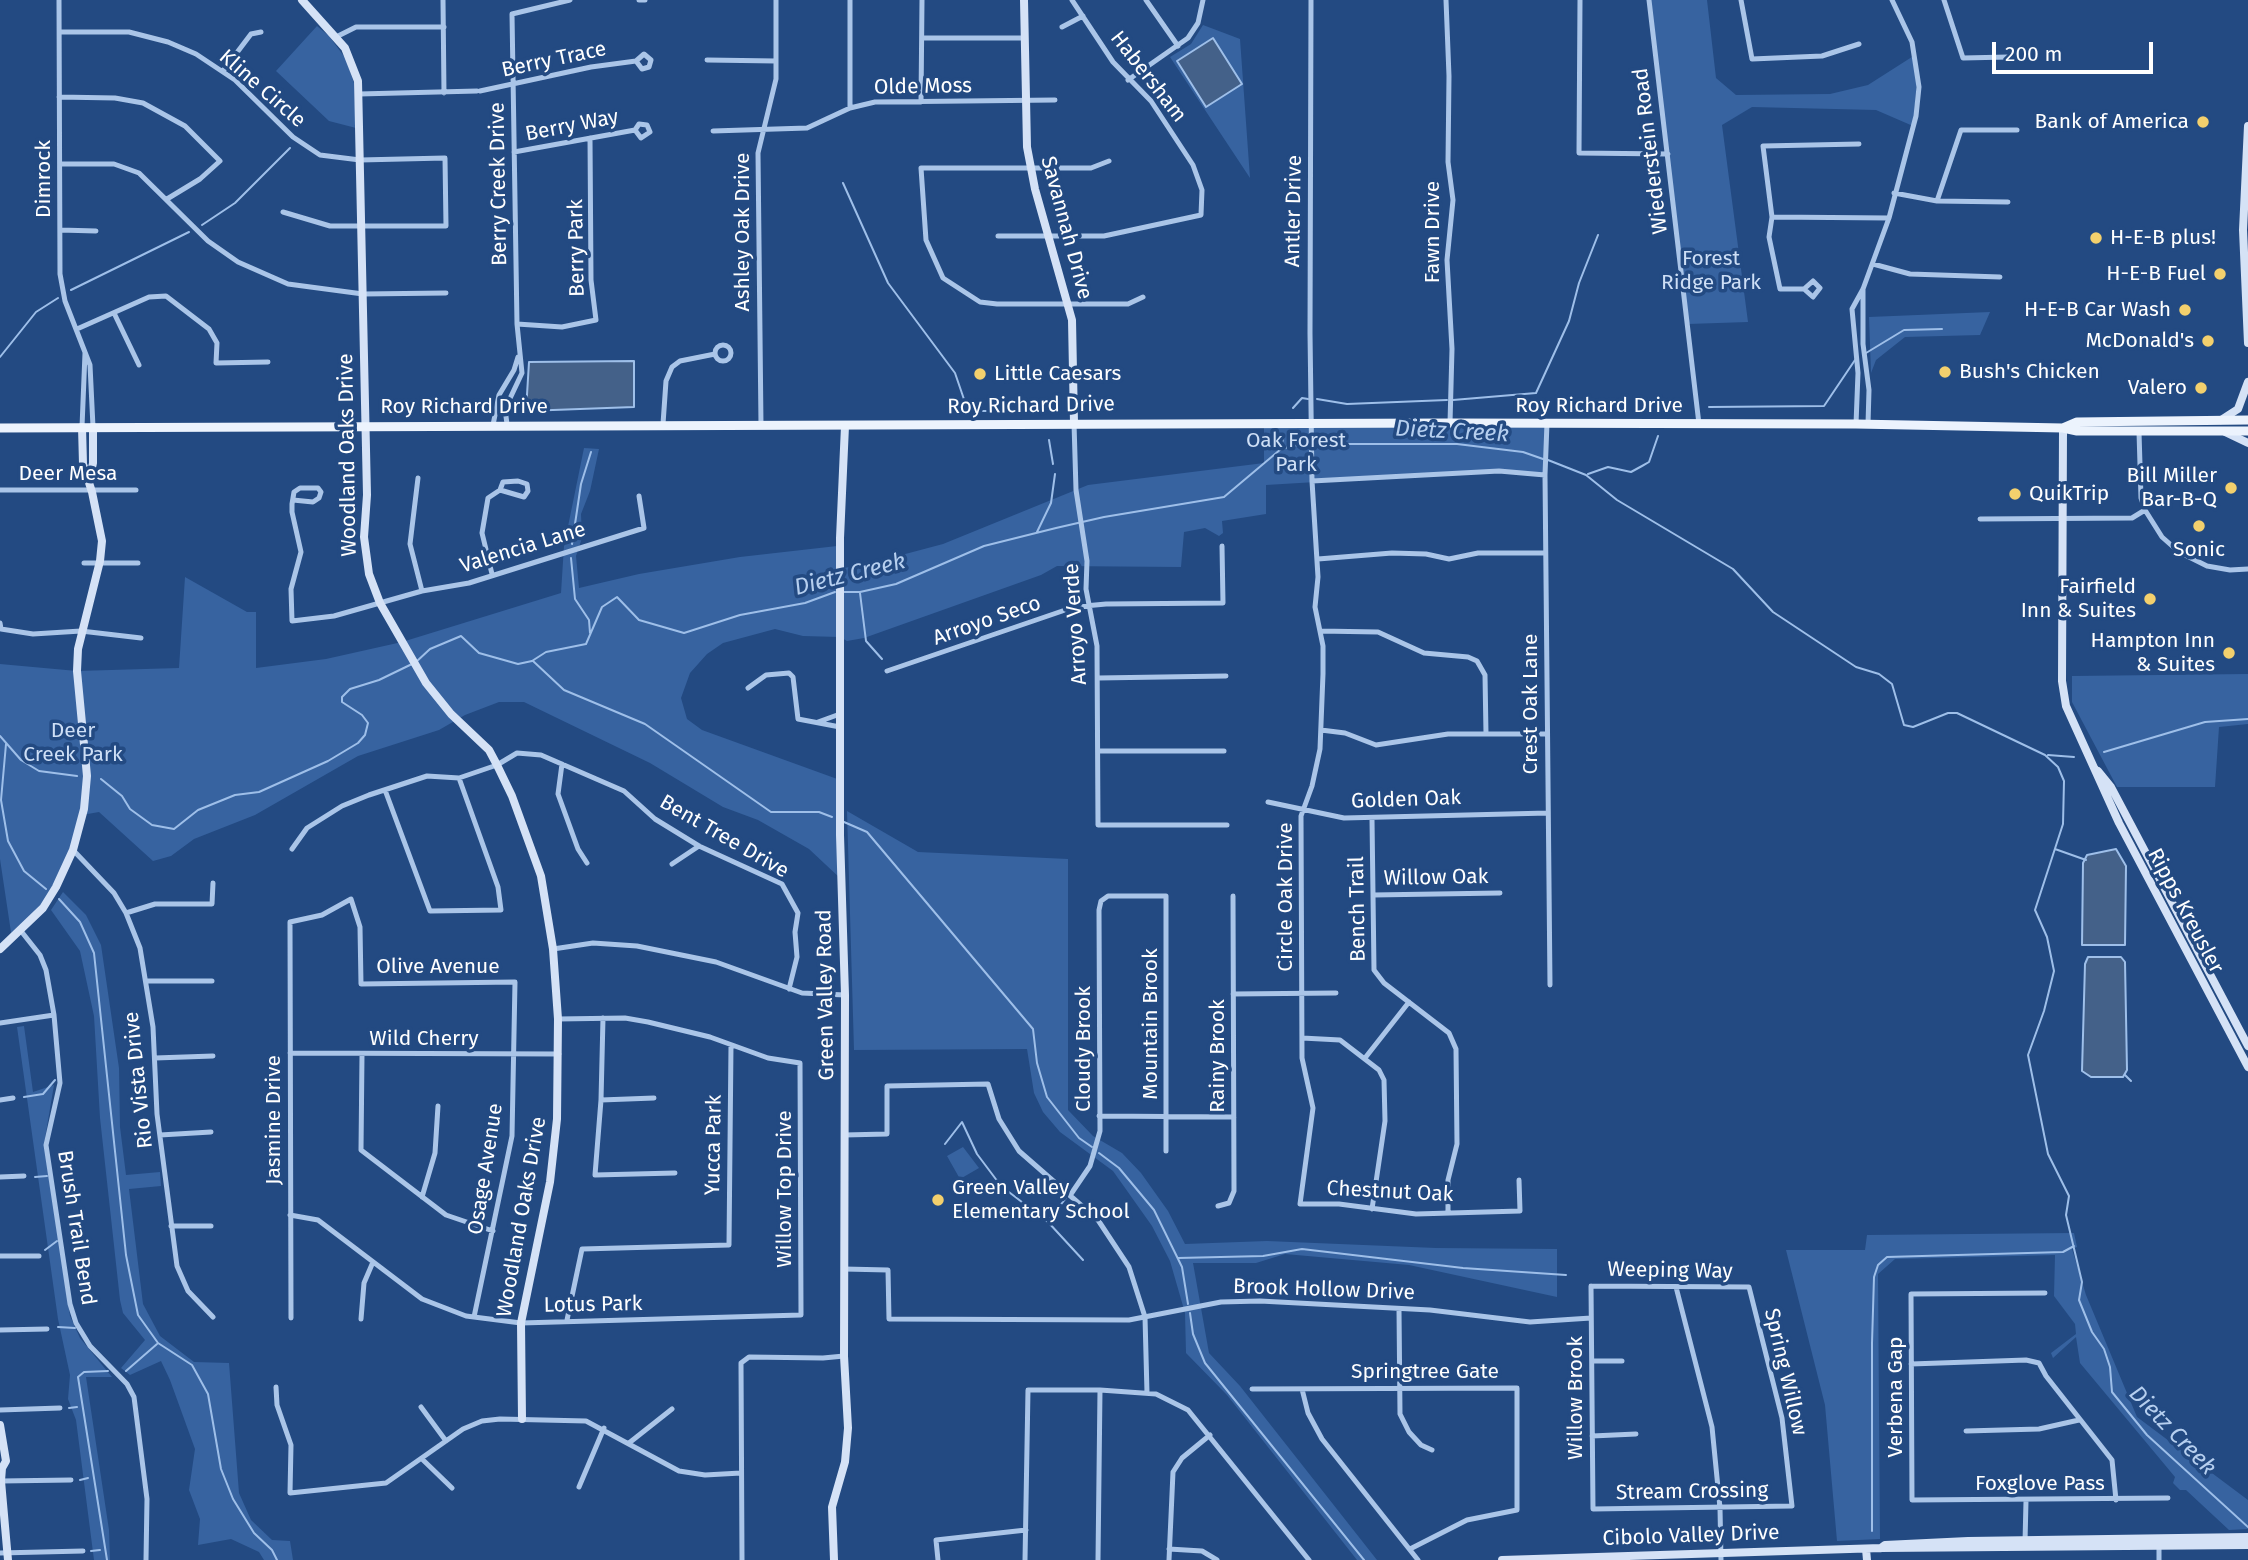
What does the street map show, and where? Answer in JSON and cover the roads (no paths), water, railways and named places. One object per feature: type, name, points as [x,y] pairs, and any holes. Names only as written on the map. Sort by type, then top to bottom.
[{"type":"main road","name":"Roy Richard Drive","points":[[2063,428],[2088,422],[2248,420]]},
{"type":"main road","name":"Roy Richard Drive","points":[[0,428],[507,424],[845,426],[1547,423],[1868,424],[2063,428],[2077,431],[2248,431]]},
{"type":"street","name":"Dimrock","points":[[59,0],[62,289],[92,375],[93,427]]},
{"type":"street","name":"Woodland Oaks Drive","points":[[302,0],[336,37],[351,60],[359,94],[365,544],[369,574],[380,603],[425,680],[439,700],[489,750],[497,765],[512,796],[541,876],[553,948],[559,1054],[554,1151],[521,1323],[522,1419]]},
{"type":"street","points":[[443,0],[444,93]]},
{"type":"street","name":"Berry Creek Drive","points":[[507,424],[505,409],[522,373],[517,324],[512,14],[570,0]]},
{"type":"street","points":[[639,0],[645,0]]},
{"type":"street","name":"Ashley Oak Drive","points":[[761,425],[758,153],[761,131],[776,79],[776,0]]},
{"type":"street","points":[[850,0],[850,108]]},
{"type":"street","points":[[921,102],[922,0]]},
{"type":"street","name":"Savannah Drive","points":[[1024,0],[1024,101],[1031,168],[1068,304],[1074,337],[1074,423]]},
{"type":"street","name":"Habersham","points":[[1048,235],[1126,233],[1202,215],[1202,190],[1198,174],[1150,101],[1128,80],[1072,0]]},
{"type":"street","points":[[1146,0],[1178,46]]},
{"type":"street","points":[[1128,80],[1178,46],[1194,31],[1202,11],[1203,0]]},
{"type":"street","name":"Antler Drive","points":[[1311,0],[1309,240],[1312,423]]},
{"type":"street","name":"Fawn Drive","points":[[1446,0],[1448,162],[1453,200],[1447,260],[1450,423]]},
{"type":"street","points":[[1580,0],[1579,153],[1668,154]]},
{"type":"street","name":"Wiederstein Road","points":[[1649,0],[1699,424]]},
{"type":"street","points":[[1741,0],[1752,60],[1810,58],[1859,44]]},
{"type":"street","points":[[1944,0],[1963,58],[2008,57]]},
{"type":"street","points":[[1868,424],[1870,390],[1860,344],[1850,317],[1889,218],[1916,116],[1919,87],[1912,42],[1893,1]]},
{"type":"street","points":[[1062,27],[1083,16]]},
{"type":"street","points":[[336,37],[344,30],[356,27],[444,27]]},
{"type":"street","name":"Kline Circle","points":[[60,32],[111,30],[150,36],[196,54],[223,71],[309,150],[334,159],[445,158],[446,226],[362,227]]},
{"type":"street","points":[[223,71],[251,34],[261,32]]},
{"type":"street","points":[[922,38],[1024,38]]},
{"type":"street","points":[[707,60],[776,61]]},
{"type":"street","name":"Berry Trace","points":[[359,94],[478,91],[591,67],[636,61]]},
{"type":"street","points":[[59,97],[116,98],[143,103],[184,126],[220,161],[200,179],[167,199]]},
{"type":"street","name":"Olde Moss","points":[[713,131],[807,128],[850,108],[874,102],[1055,100]]},
{"type":"street","points":[[2248,126],[2244,230],[2248,343]]},
{"type":"street","name":"Berry Way","points":[[514,152],[635,130]]},
{"type":"street","points":[[1937,201],[1961,130],[2018,130]]},
{"type":"street","name":"Berry Park","points":[[517,324],[562,327],[596,320],[591,280],[590,138]]},
{"type":"street","points":[[1804,289],[1780,289],[1769,237],[1772,217],[1763,146],[1859,144]]},
{"type":"street","points":[[1109,161],[1091,167],[921,168],[926,240],[943,278],[970,298],[988,304],[1128,304],[1143,297]]},
{"type":"street","points":[[60,164],[125,167],[143,177],[208,241],[261,274],[306,288],[363,294],[446,293]]},
{"type":"street","points":[[1895,193],[1937,201],[2008,202]]},
{"type":"street","points":[[284,212],[330,226],[362,227]]},
{"type":"street","points":[[1772,217],[1889,218]]},
{"type":"street","points":[[60,230],[96,231]]},
{"type":"street","points":[[2244,230],[2248,253]]},
{"type":"street","points":[[998,236],[1048,235]]},
{"type":"street","points":[[1873,264],[1910,275],[2000,277]]},
{"type":"street","points":[[1856,424],[1863,289]]},
{"type":"street","points":[[77,329],[149,297],[166,296],[209,329],[217,343],[216,363],[268,362]]},
{"type":"street","points":[[114,313],[139,365]]},
{"type":"street","name":"Dimrock","points":[[82,427],[85,353]]},
{"type":"street","name":"Berry Creek Drive","points":[[493,425],[499,395],[519,354]]},
{"type":"street","points":[[663,424],[666,382],[671,367],[680,361],[715,354]]},
{"type":"street","points":[[2219,421],[2238,409],[2248,382]]},
{"type":"street","points":[[506,383],[514,389]]},
{"type":"street","name":"Arroyo Verde","points":[[1074,423],[1088,605],[1097,646],[1098,825],[1227,825]]},
{"type":"street","name":"Circle Oak Drive","points":[[1300,1205],[1313,1108],[1302,1058],[1301,825],[1315,774],[1321,730],[1323,656],[1315,607],[1318,559],[1312,481],[1312,423]]},
{"type":"street","name":"Crest Oak Lane","points":[[1547,423],[1545,552],[1550,985]]},
{"type":"street","name":"Green Valley Road","points":[[834,1560],[832,1507],[845,1462],[848,1428],[844,1356],[845,995],[839,714],[839,576],[845,426]]},
{"type":"street","points":[[0,949],[21,931],[46,903],[73,850],[84,809],[87,776],[77,671],[81,631],[100,561],[102,532],[83,464],[82,427]]},
{"type":"street","points":[[89,482],[93,463],[93,427]]},
{"type":"street","name":"Ripps Kreusler","points":[[2063,428],[2064,693],[2070,720],[2119,823],[2248,1067]]},
{"type":"street","points":[[2139,432],[2139,482],[2145,510],[2162,537],[2179,552],[2217,568],[2248,569]]},
{"type":"street","points":[[2225,432],[2248,443]]},
{"type":"street","points":[[1312,481],[1499,471],[1545,474]]},
{"type":"street","points":[[418,478],[410,544],[422,592]]},
{"type":"street","points":[[492,574],[482,533],[488,498],[500,490],[503,482],[519,481],[527,484],[528,491],[524,497],[500,490]]},
{"type":"street","points":[[300,488],[318,488],[321,492],[319,498],[313,502],[293,500],[294,492],[300,488]]},
{"type":"street","name":"Deer Mesa","points":[[0,490],[136,490]]},
{"type":"street","name":"Valencia Lane","points":[[293,500],[292,512],[301,552],[291,589],[292,621],[334,616],[422,592],[469,583],[644,528],[639,496]]},
{"type":"street","points":[[1980,519],[2132,518],[2145,510]]},
{"type":"street","name":"Arroyo Seco","points":[[887,671],[1088,605],[1223,603],[1222,546]]},
{"type":"street","points":[[1318,559],[1392,553],[1426,554],[1449,559],[1478,553],[1545,552]]},
{"type":"street","points":[[83,563],[138,563]]},
{"type":"street","points":[[0,626],[50,635],[81,631],[141,638]]},
{"type":"street","points":[[1320,631],[1378,632],[1424,653],[1468,657],[1477,661],[1485,676],[1486,734]]},
{"type":"street","points":[[748,688],[765,676],[789,673],[793,677],[797,717],[840,727]]},
{"type":"street","points":[[1098,678],[1226,676]]},
{"type":"street","points":[[818,722],[839,714]]},
{"type":"street","points":[[1321,730],[1345,733],[1376,745],[1438,735],[1547,734]]},
{"type":"street","points":[[1098,751],[1224,751]]},
{"type":"street","name":"Bent Tree Drive","points":[[292,849],[301,834],[342,806],[427,776],[459,778],[524,752],[562,764],[624,791],[656,819],[699,846],[775,880],[794,901],[798,913],[797,957],[789,989]]},
{"type":"street","points":[[562,764],[558,794],[587,863]]},
{"type":"street","name":"Ripps Kreusler","points":[[2095,769],[2111,787],[2248,1046]]},
{"type":"street","points":[[386,790],[430,911],[501,910],[498,887],[459,778]]},
{"type":"street","name":"Golden Oak","points":[[1268,802],[1335,817],[1372,819],[1436,814],[1548,813]]},
{"type":"street","name":"Bench Trail","points":[[1372,819],[1374,970],[1379,978],[1449,1033],[1456,1049],[1457,1144],[1448,1180],[1448,1212]]},
{"type":"street","points":[[673,864],[699,846]]},
{"type":"street","name":"Rio Vista Drive","points":[[73,850],[103,878],[126,913],[138,940],[155,1058],[159,1135],[181,1278],[188,1291],[213,1317]]},
{"type":"street","points":[[126,913],[155,904],[212,904],[213,883]]},
{"type":"street","name":"Willow Oak","points":[[1373,895],[1500,893]]},
{"type":"street","name":"Cloudy Brook","points":[[1071,1194],[1094,1156],[1100,1116],[1099,910],[1104,898],[1166,896]]},
{"type":"street","name":"Mountain Brook","points":[[1166,896],[1166,1151]]},
{"type":"street","name":"Rainy Brook","points":[[1218,1206],[1229,1203],[1234,1191],[1233,896]]},
{"type":"street","name":"Jasmine Drive","points":[[291,1318],[290,922],[322,915],[351,899],[360,927],[361,984]]},
{"type":"street","name":"Brush Trail Bend","points":[[21,931],[37,950],[46,970],[54,1015],[60,1083],[46,1145],[68,1296],[76,1323],[90,1346],[127,1384],[134,1397],[147,1499],[146,1560]]},
{"type":"street","points":[[553,948],[593,943],[665,950],[716,962],[789,989],[822,995],[845,995]]},
{"type":"street","points":[[146,981],[212,981]]},
{"type":"street","name":"Olive Avenue","points":[[361,984],[515,982]]},
{"type":"street","name":"Osage Avenue","points":[[474,1317],[512,1136],[515,982]]},
{"type":"street","points":[[1233,994],[1336,993]]},
{"type":"street","points":[[1364,1058],[1409,1002]]},
{"type":"street","points":[[0,1023],[54,1015]]},
{"type":"street","points":[[558,1019],[603,1017],[678,1028],[731,1045]]},
{"type":"street","points":[[603,1017],[601,1100],[595,1175],[674,1173]]},
{"type":"street","points":[[1302,1038],[1336,1038],[1379,1070],[1385,1091],[1385,1121],[1372,1209]]},
{"type":"street","name":"Willow Top Drive","points":[[731,1045],[768,1058],[800,1063],[801,1315]]},
{"type":"street","name":"Yucca Park","points":[[567,1321],[582,1249],[729,1245],[731,1045]]},
{"type":"street","name":"Wild Cherry","points":[[290,1053],[559,1054]]},
{"type":"street","points":[[362,1055],[361,1150],[422,1197],[460,1222],[493,1231]]},
{"type":"street","points":[[155,1058],[213,1056]]},
{"type":"street","points":[[844,1135],[887,1134],[887,1086],[988,1084],[999,1119],[1019,1151],[1098,1220],[1123,1254],[1136,1283],[1145,1317],[1147,1393]]},
{"type":"street","points":[[0,1100],[13,1098]]},
{"type":"street","points":[[601,1100],[654,1098]]},
{"type":"street","points":[[422,1197],[435,1153],[438,1106]]},
{"type":"street","points":[[1100,1116],[1234,1117]]},
{"type":"street","points":[[159,1135],[211,1132]]},
{"type":"street","points":[[0,1177],[24,1177]]},
{"type":"street","name":"Chestnut Oak","points":[[1300,1205],[1339,1204],[1416,1214],[1520,1211],[1519,1180]]},
{"type":"street","name":"Lotus Park","points":[[290,1215],[318,1220],[422,1299],[446,1310],[474,1317],[521,1323],[801,1315]]},
{"type":"street","points":[[171,1226],[211,1226]]},
{"type":"street","points":[[0,1256],[39,1255]]},
{"type":"street","points":[[361,1319],[363,1283],[373,1262]]},
{"type":"street","name":"Brook Hollow Drive","points":[[844,1269],[888,1270],[889,1319],[1113,1320],[1235,1301],[1450,1311],[1530,1322],[1591,1318]]},
{"type":"street","name":"Weeping Way","points":[[1591,1286],[1749,1287]]},
{"type":"street","name":"Willow Brook","points":[[1591,1286],[1593,1509]]},
{"type":"street","points":[[1676,1287],[1712,1427],[1720,1508],[1721,1557]]},
{"type":"street","name":"Spring Willow","points":[[1749,1287],[1782,1418],[1792,1506]]},
{"type":"street","name":"Verbena Gap","points":[[1912,1500],[1911,1294],[2045,1293]]},
{"type":"street","points":[[1399,1309],[1399,1388],[1403,1424],[1421,1446],[1432,1451]]},
{"type":"street","points":[[0,1330],[47,1328]]},
{"type":"street","points":[[742,1560],[740,1372],[744,1359],[844,1356]]},
{"type":"street","points":[[1911,1364],[2026,1360],[2039,1363],[2079,1420],[2112,1460],[2116,1500]]},
{"type":"street","points":[[1592,1362],[1622,1361]]},
{"type":"street","points":[[276,1387],[277,1405],[291,1445],[290,1493],[386,1483],[446,1441],[482,1421],[522,1419],[564,1418],[586,1421],[604,1428],[671,1468],[691,1475],[741,1473]]},
{"type":"street","name":"Springtree Gate","points":[[1252,1389],[1517,1388],[1517,1510],[1485,1515],[1447,1527],[1410,1549]]},
{"type":"street","points":[[1302,1389],[1308,1413],[1322,1439],[1418,1560]]},
{"type":"street","points":[[1025,1560],[1028,1390],[1147,1393],[1166,1398],[1188,1410],[1308,1560]]},
{"type":"street","points":[[1098,1560],[1100,1390]]},
{"type":"street","points":[[421,1407],[446,1441]]},
{"type":"street","points":[[0,1410],[61,1408]]},
{"type":"street","points":[[629,1443],[672,1409]]},
{"type":"street","points":[[1966,1431],[2039,1429],[2079,1420]]},
{"type":"street","points":[[0,1425],[6,1461],[1,1467],[5,1555],[83,1551]]},
{"type":"street","points":[[579,1487],[604,1428]]},
{"type":"street","points":[[1592,1436],[1636,1434]]},
{"type":"street","points":[[1169,1560],[1172,1472],[1182,1458],[1210,1435]]},
{"type":"street","points":[[422,1459],[452,1488]]},
{"type":"street","points":[[1,1481],[71,1480]]},
{"type":"street","name":"Foxglove Pass","points":[[1912,1500],[2168,1498]]},
{"type":"street","points":[[2025,1545],[2026,1501]]},
{"type":"street","name":"Stream Crossing","points":[[1593,1509],[1792,1506]]},
{"type":"street","points":[[938,1560],[936,1540],[1026,1530]]},
{"type":"street","name":"Cibolo Valley Drive","points":[[2159,1543],[2248,1537]]},
{"type":"street","points":[[2159,1543],[2159,1560]]},
{"type":"street","name":"Cibolo Valley Drive","points":[[1502,1560],[1721,1557],[1881,1548],[2025,1545],[2248,1545]]},
{"type":"street","points":[[1169,1549],[1202,1551],[1217,1560]]},
{"type":"street","points":[[1866,1549],[1867,1560]]},
{"type":"waterway","points":[[202,225],[235,203],[290,148]]},
{"type":"waterway","points":[[843,183],[888,283],[955,373],[968,411],[995,411]]},
{"type":"waterway","points":[[71,290],[189,232]]},
{"type":"waterway","points":[[1453,400],[1536,393],[1569,321],[1579,283],[1598,235]]},
{"type":"waterway","points":[[0,357],[36,312],[58,298]]},
{"type":"waterway","points":[[1866,353],[1904,330],[1942,329]]},
{"type":"waterway","points":[[1709,407],[1824,406],[1855,360]]},
{"type":"waterway","points":[[1293,408],[1302,398],[1308,399]]},
{"type":"waterway","points":[[1317,399],[1347,404],[1447,400]]},
{"type":"waterway","points":[[1661,409],[1672,407]]},
{"type":"waterway","points":[[1009,410],[1049,410]]},
{"type":"waterway","points":[[1281,447],[1284,435]]},
{"type":"waterway","points":[[1588,474],[1608,467],[1631,472],[1649,462],[1658,436]]},
{"type":"waterway","points":[[1049,440],[1053,464]]},
{"type":"waterway","name":"Dietz Creek","points":[[844,592],[860,592],[896,584],[984,546],[1104,517],[1224,497],[1281,449],[1302,444],[1457,444],[1523,452],[1543,459]]},
{"type":"waterway","points":[[572,544],[581,484],[591,452]]},
{"type":"waterway","name":"Dietz Creek","points":[[1548,460],[1586,475],[1617,500],[1733,569],[1773,612],[1856,667],[1879,674],[1892,684],[1904,725],[1913,727],[1948,713],[1957,713],[2045,755],[2058,767],[2064,781],[2063,824],[2035,910],[2047,937],[2054,971],[2044,1011],[2028,1055],[2048,1154],[2069,1196],[2066,1215],[2082,1282],[2079,1300],[2092,1332],[2104,1349],[2110,1367],[2112,1392],[2147,1435],[2248,1527]]},
{"type":"waterway","points":[[1037,532],[1051,503],[1055,474]]},
{"type":"waterway","points":[[571,558],[575,599],[589,620],[590,633]]},
{"type":"waterway","name":"Dietz Creek","points":[[416,662],[430,649],[461,636],[479,653],[518,664],[532,661],[546,652],[586,644],[602,607],[617,597],[639,620],[684,633],[740,615],[805,603],[835,592]]},
{"type":"waterway","points":[[860,593],[866,641],[882,659]]},
{"type":"waterway","points":[[533,661],[564,690],[645,724],[771,812],[819,812],[832,817]]},
{"type":"waterway","name":"Dietz Creek","points":[[101,779],[122,796],[130,809],[152,825],[174,829],[198,810],[235,795],[259,792],[328,761],[358,743],[365,735],[368,723],[362,715],[342,702],[342,697],[350,689],[379,680],[412,664]]},
{"type":"waterway","points":[[2104,752],[2205,722],[2248,719]]},
{"type":"waterway","name":"Dietz Creek","points":[[0,736],[21,760],[39,771],[77,776]]},
{"type":"waterway","points":[[6,744],[1,800],[8,841],[24,871],[46,889]]},
{"type":"waterway","points":[[2048,755],[2074,757]]},
{"type":"waterway","points":[[844,822],[867,832],[1033,1029],[1037,1063],[1047,1097],[1079,1138],[1092,1147]]},
{"type":"waterway","points":[[2055,849],[2086,860]]},
{"type":"waterway","points":[[59,899],[80,922],[94,953],[126,1255],[138,1315],[158,1343],[192,1365],[208,1394],[221,1469],[233,1499],[254,1533],[272,1550],[277,1560]]},
{"type":"waterway","points":[[2125,1075],[2131,1081]]},
{"type":"waterway","points":[[24,1097],[43,1094],[55,1080]]},
{"type":"waterway","points":[[945,1144],[962,1122],[977,1154],[1001,1186],[1048,1222],[1083,1260]]},
{"type":"waterway","points":[[1099,1153],[1119,1168],[1154,1210],[1182,1267],[1188,1304]]},
{"type":"waterway","points":[[35,1177],[47,1176]]},
{"type":"waterway","points":[[1048,1221],[1066,1198]]},
{"type":"waterway","points":[[45,1250],[57,1241]]},
{"type":"waterway","points":[[1872,1531],[1872,1343],[1874,1277],[1878,1265],[1887,1257],[2063,1252],[2074,1246]]},
{"type":"waterway","points":[[1178,1258],[1263,1256],[1302,1249],[1463,1268],[1566,1275]]},
{"type":"waterway","points":[[1190,1313],[1193,1334],[1205,1363],[1364,1560]]},
{"type":"waterway","points":[[58,1327],[75,1328]]},
{"type":"waterway","points":[[126,1371],[157,1344]]},
{"type":"waterway","points":[[107,1560],[78,1377],[84,1372],[108,1371]]},
{"type":"waterway","points":[[69,1408],[77,1407]]},
{"type":"waterway","points":[[80,1480],[88,1478]]},
{"type":"waterway","points":[[91,1551],[100,1550]]},
{"type":"place","name":"Bank of America","points":[[2203,122]]},
{"type":"place","name":"H-E-B plus!","points":[[2096,238]]},
{"type":"place","name":"H-E-B Fuel","points":[[2220,274]]},
{"type":"place","name":"H-E-B Car Wash","points":[[2185,310]]},
{"type":"place","name":"McDonald's","points":[[2208,341]]},
{"type":"place","name":"Bush's Chicken","points":[[1945,372]]},
{"type":"place","name":"Little Caesars","points":[[980,374]]},
{"type":"place","name":"Valero","points":[[2201,388]]},
{"type":"place","name":"Bill Miller Bar-B-Q","points":[[2231,488]]},
{"type":"place","name":"QuikTrip","points":[[2015,494]]},
{"type":"place","name":"Sonic","points":[[2199,526]]},
{"type":"place","name":"Fairfield Inn & Suites","points":[[2150,599]]},
{"type":"place","name":"Hampton Inn & Suites","points":[[2229,653]]},
{"type":"place","name":"Green Valley Elementary School","points":[[938,1200]]},
{"type":"park label","name":"Forest Ridge Park","points":[[1711,271]]},
{"type":"park label","name":"Oak Forest Park","points":[[1296,453]]},
{"type":"park label","name":"Deer Creek Park","points":[[73,743]]}]
